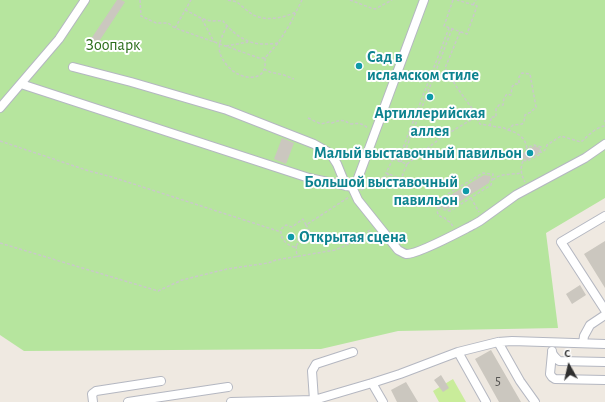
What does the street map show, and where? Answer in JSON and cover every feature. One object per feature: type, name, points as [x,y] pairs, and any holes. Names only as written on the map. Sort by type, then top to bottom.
[{"type":"street","points":[[0,108],[59,39],[85,0]]},
{"type":"street","points":[[351,189],[357,181],[424,0]]},
{"type":"street","points":[[73,67],[227,110],[314,144],[330,153],[358,200],[398,250],[406,254],[425,248],[473,225],[516,195],[585,158],[605,144]]},
{"type":"street","points":[[21,84],[309,178],[351,189]]},
{"type":"street","points":[[605,216],[561,242],[605,310]]},
{"type":"street","points":[[583,343],[584,336],[590,325],[605,315]]},
{"type":"street","points":[[234,402],[315,401],[400,374],[458,352],[498,342],[512,341],[605,344]]},
{"type":"street","points":[[498,342],[520,381],[535,402]]},
{"type":"street","points":[[553,342],[550,374],[552,377],[555,379],[605,380]]},
{"type":"street","points":[[315,401],[312,371],[316,364],[353,352]]},
{"type":"street","points":[[458,352],[486,402]]},
{"type":"street","points":[[552,353],[556,359],[560,361],[605,362]]},
{"type":"street","points":[[93,402],[92,394],[96,391],[161,381]]},
{"type":"street","points":[[372,383],[384,402]]},
{"type":"street","points":[[128,402],[228,387]]},
{"type":"path","points":[[140,0],[141,16],[156,23],[168,23],[176,28],[219,44],[259,58],[265,58]]},
{"type":"path","points":[[176,28],[191,0]]},
{"type":"path","points":[[228,0],[236,2],[255,16],[265,18],[278,18],[288,16],[296,12]]},
{"type":"path","points":[[227,26],[219,44],[220,54],[224,62],[238,74],[246,77],[256,77],[262,73],[265,58],[278,43],[290,24],[302,0]]},
{"type":"path","points":[[350,0],[375,9],[392,0]]},
{"type":"path","points":[[453,0],[444,26],[467,34],[477,6],[458,0]]},
{"type":"path","points":[[473,5],[476,0]]},
{"type":"path","points":[[185,10],[202,19],[209,21],[223,21],[236,34],[248,42]]},
{"type":"path","points":[[202,19],[214,42]]},
{"type":"path","points":[[398,161],[449,28]]},
{"type":"path","points":[[401,162],[452,29]]},
{"type":"path","points":[[460,32],[445,68],[471,107],[480,124],[504,128],[518,134],[523,137],[527,148]]},
{"type":"path","points":[[225,46],[248,42],[260,44],[278,43]]},
{"type":"path","points":[[264,69],[294,79]]},
{"type":"path","points":[[375,73],[381,77],[396,77]]},
{"type":"path","points":[[490,126],[491,117],[496,117],[496,109],[499,105],[503,105],[504,98],[507,94],[511,94],[514,84],[519,84],[519,76],[522,73],[530,74],[536,107],[525,115],[524,122],[522,124],[513,125],[508,130]]},
{"type":"path","points":[[407,164],[393,159],[386,173],[401,179],[407,164],[442,137],[476,117]]},
{"type":"path","points":[[308,118],[321,124],[345,120],[350,124],[361,124],[375,133]]},
{"type":"path","points":[[523,161],[527,161],[539,155],[540,152],[546,149],[547,145],[561,136],[581,142],[602,126],[605,126]]},
{"type":"path","points":[[0,141],[88,171],[112,177],[281,232]]},
{"type":"path","points":[[523,161],[519,159],[521,152],[527,148],[534,145],[541,147],[540,152]]},
{"type":"path","points":[[523,161],[521,173],[529,188]]},
{"type":"path","points":[[438,208],[450,211],[491,185],[493,174],[483,172],[441,198],[437,209],[438,215],[450,222],[457,233]]},
{"type":"path","points":[[492,181],[501,175],[521,173]]},
{"type":"path","points":[[306,225],[351,189],[389,174]]},
{"type":"path","points":[[470,198],[483,219]]},
{"type":"path","points":[[296,246],[294,247],[284,241],[281,235],[281,229],[286,225],[292,227],[303,219],[309,230],[298,237],[296,246],[297,257]]},
{"type":"path","points":[[0,243],[158,291],[182,280],[227,269],[335,250],[351,243],[376,223]]},
{"type":"green space","name":"Зоопарк","points":[[0,0],[605,0],[605,198],[546,233],[558,328],[398,331],[321,349],[24,351],[0,335]]},
{"type":"green space","points":[[453,379],[466,402],[439,402],[433,391]]},
{"type":"building","points":[[117,0],[125,2],[96,46],[89,42]]},
{"type":"building","points":[[282,138],[294,143],[286,164],[274,159]]},
{"type":"building","name":"Малый выставочный павильон","points":[[534,146],[540,148],[538,154],[527,160],[521,158],[523,153]]},
{"type":"building","name":"Большой выставочный павильон","points":[[484,175],[491,176],[489,183],[448,209],[440,207],[442,200]]},
{"type":"building","points":[[605,241],[605,288],[584,254]]},
{"type":"building","points":[[580,285],[586,295],[572,304],[566,294]]},
{"type":"building","points":[[491,350],[521,402],[499,402],[475,359]]},
{"type":"building","points":[[441,375],[449,388],[443,392],[434,380]]},
{"type":"building","points":[[406,382],[418,402],[397,402],[391,390]]},
{"type":"place","name":"Сад в исламском стиле","points":[[359,66]]},
{"type":"place","name":"Артиллерийская аллея","points":[[430,97]]},
{"type":"place","name":"Малый выставочный павильон","points":[[530,153]]},
{"type":"place","name":"Большой выставочный павильон","points":[[466,191]]},
{"type":"place","name":"Открытая сцена","points":[[291,237]]}]
